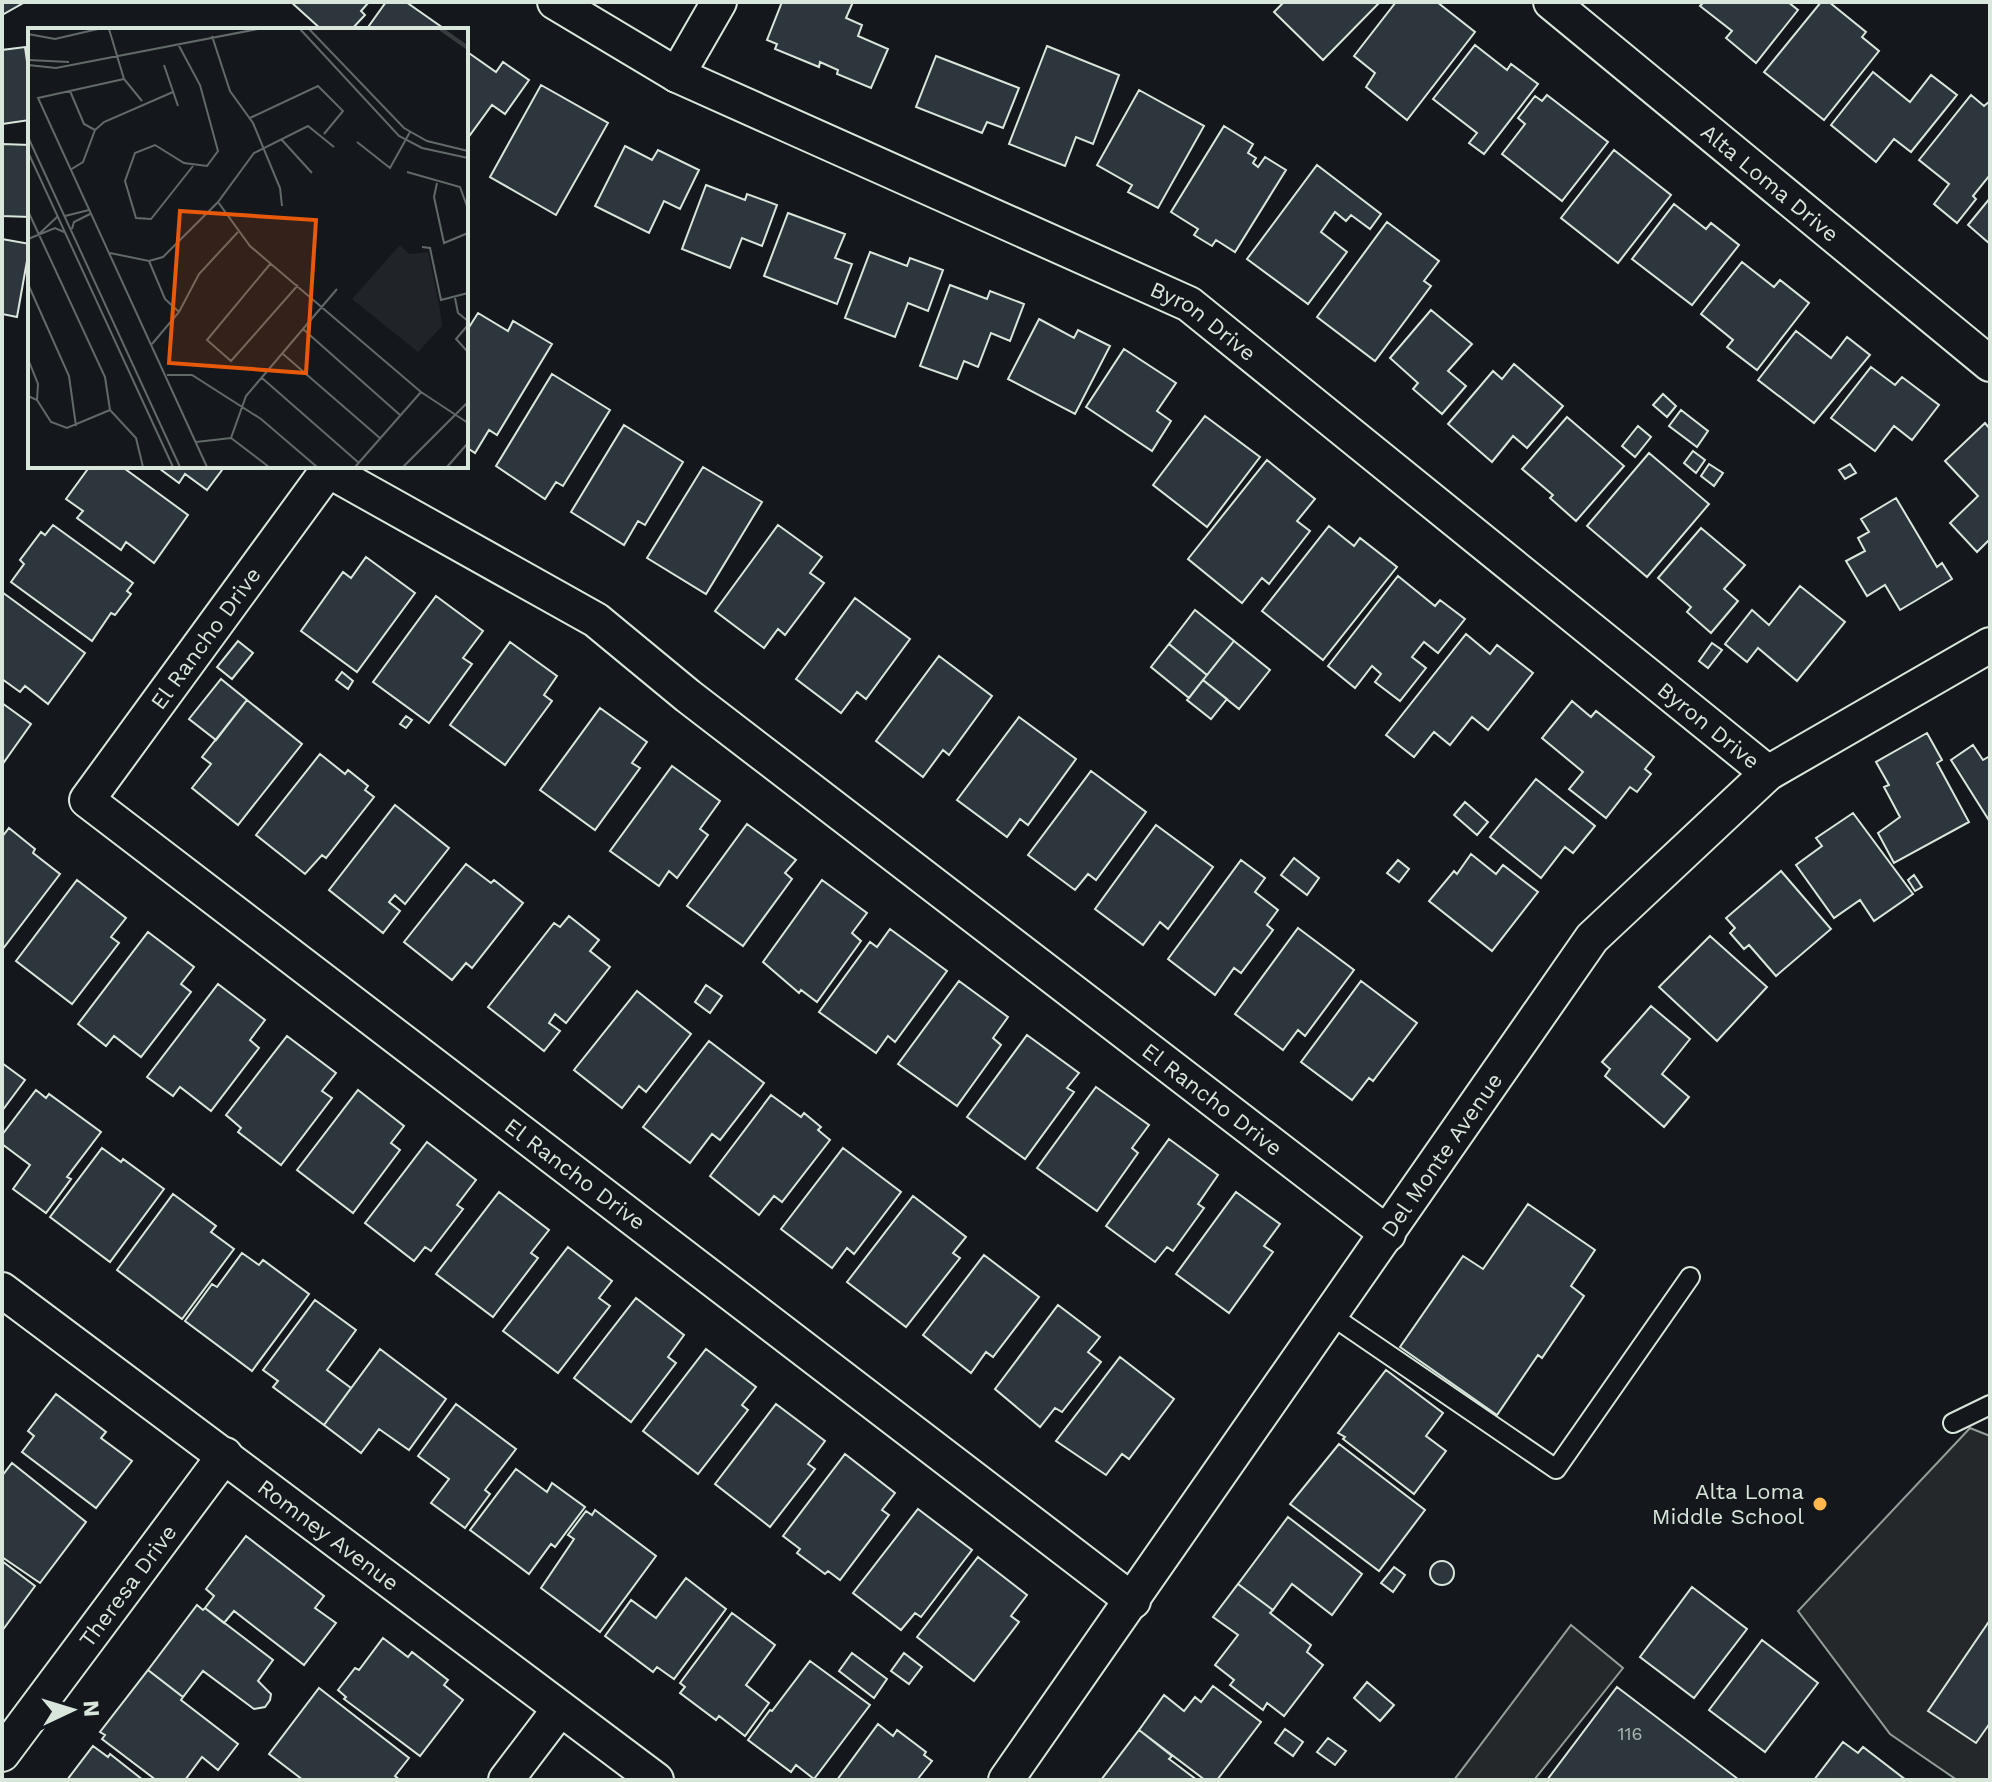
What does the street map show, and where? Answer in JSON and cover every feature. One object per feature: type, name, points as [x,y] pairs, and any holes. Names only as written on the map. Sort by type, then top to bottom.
[{"type":"street","name":"Byron Drive","points":[[555,2],[677,75],[1189,304],[1768,773]]},
{"type":"street","points":[[677,75],[719,2]]},
{"type":"street","name":"Alta Loma Drive","points":[[1551,2],[1990,364]]},
{"type":"street","name":"El Rancho Drive","points":[[1133,1601],[87,800],[328,470],[596,620],[688,696],[1388,1234]]},
{"type":"street","name":"Del Monte Avenue","points":[[1006,1780],[1332,1316],[1592,938],[1768,773],[1990,645]]},
{"type":"street","name":"Romney Avenue","points":[[2,1290],[656,1780]]},
{"type":"street","name":"Theresa Drive","points":[[2,1754],[225,1455]]},
{"type":"street","points":[[506,1780],[559,1710]]},
{"type":"lane","points":[[1332,1316],[1556,1469],[1690,1277]]},
{"type":"lane","points":[[1953,1423],[1990,1405]]},
{"type":"shaded area","points":[[1970,1428],[1990,1436],[1990,1780],[1957,1780],[1890,1734],[1798,1611]]},
{"type":"shaded area","points":[[1571,1625],[1623,1668],[1534,1780],[1454,1780]]},
{"type":"building","points":[[2,2],[25,2],[2,15]]},
{"type":"building","points":[[291,2],[369,2],[361,11],[365,15],[353,28],[320,28]]},
{"type":"building","points":[[386,2],[406,2],[443,28],[367,28]]},
{"type":"building","points":[[782,2],[853,2],[846,18],[862,25],[858,36],[888,49],[871,88],[837,74],[838,70],[820,62],[819,67],[775,49],[777,44],[767,40]]},
{"type":"building","points":[[1284,2],[1380,2],[1323,60],[1274,12]]},
{"type":"building","points":[[1396,2],[1437,2],[1475,32],[1407,120],[1366,87],[1375,73],[1354,56]]},
{"type":"building","points":[[1704,2],[1788,2],[1798,10],[1756,63],[1726,38],[1732,31],[1700,6]]},
{"type":"building","points":[[1821,2],[1829,2],[1866,32],[1862,37],[1879,51],[1824,120],[1764,72]]},
{"type":"building","points":[[1475,45],[1507,70],[1511,64],[1538,84],[1484,154],[1469,143],[1477,133],[1433,99]]},
{"type":"building","points":[[1047,46],[1119,75],[1093,144],[1076,137],[1065,166],[1009,144]]},
{"type":"building","points":[[25,47],[28,120],[2,124],[2,50]]},
{"type":"building","points":[[468,52],[496,72],[503,62],[529,80],[505,114],[492,105],[470,135]]},
{"type":"building","points":[[936,56],[1019,88],[1003,128],[987,122],[982,133],[916,107]]},
{"type":"building","points":[[1873,72],[1910,102],[1931,75],[1957,95],[1911,152],[1894,139],[1876,162],[1831,125]]},
{"type":"building","points":[[541,85],[608,123],[556,215],[490,177]]},
{"type":"building","points":[[1139,90],[1204,126],[1158,208],[1128,192],[1132,185],[1097,165]]},
{"type":"building","points":[[1547,95],[1608,142],[1562,201],[1502,154],[1525,124],[1518,118],[1535,96],[1542,101]]},
{"type":"building","points":[[1971,95],[1984,106],[1990,101],[1990,175],[1957,223],[1934,204],[1949,184],[1919,160]]},
{"type":"building","points":[[1224,126],[1253,144],[1248,153],[1256,158],[1253,163],[1258,167],[1265,157],[1286,170],[1235,252],[1216,240],[1212,246],[1194,235],[1198,229],[1171,212]]},
{"type":"building","points":[[2,144],[28,145],[28,217],[2,216]]},
{"type":"building","points":[[625,146],[652,160],[658,150],[699,170],[680,209],[664,201],[649,233],[595,206]]},
{"type":"building","points":[[1614,150],[1671,195],[1618,263],[1561,218]]},
{"type":"building","points":[[1317,165],[1381,214],[1370,229],[1351,215],[1346,221],[1335,212],[1321,232],[1347,252],[1308,304],[1247,259]]},
{"type":"building","points":[[706,185],[745,200],[747,194],[777,205],[762,246],[742,238],[730,268],[682,249]]},
{"type":"building","points":[[1990,198],[1990,244],[1968,225]]},
{"type":"building","points":[[1674,204],[1706,229],[1711,223],[1739,245],[1692,305],[1632,259]]},
{"type":"building","points":[[788,213],[845,234],[835,258],[852,264],[837,304],[764,276]]},
{"type":"building","points":[[1387,222],[1439,261],[1424,281],[1431,286],[1375,361],[1317,317]]},
{"type":"building","points":[[2,239],[28,244],[17,317],[2,314]]},
{"type":"building","points":[[870,252],[907,266],[910,258],[943,270],[928,311],[908,303],[895,337],[845,318]]},
{"type":"building","points":[[1742,262],[1774,287],[1780,280],[1809,303],[1757,370],[1727,347],[1733,340],[1701,314]]},
{"type":"building","points":[[950,285],[987,299],[990,291],[1024,304],[1010,341],[991,333],[978,367],[964,361],[957,379],[920,366]]},
{"type":"building","points":[[1431,310],[1472,344],[1448,371],[1466,386],[1442,414],[1413,389],[1418,383],[1390,358]]},
{"type":"building","points":[[478,313],[508,331],[513,321],[552,344],[497,435],[489,430],[475,453],[468,448],[468,329]]},
{"type":"building","points":[[1039,319],[1074,338],[1078,330],[1110,346],[1075,414],[1008,379]]},
{"type":"building","points":[[1796,331],[1831,358],[1847,337],[1870,355],[1814,423],[1758,380]]},
{"type":"building","points":[[1124,349],[1176,383],[1157,411],[1171,421],[1152,451],[1086,407]]},
{"type":"building","points":[[1514,364],[1563,406],[1527,448],[1513,436],[1492,462],[1448,424],[1493,371],[1502,379]]},
{"type":"building","points":[[1871,367],[1895,385],[1902,377],[1939,405],[1912,440],[1894,426],[1875,451],[1831,418]]},
{"type":"building","points":[[552,374],[610,410],[563,486],[556,482],[545,499],[496,466]]},
{"type":"building","points":[[1663,394],[1676,406],[1667,417],[1653,405]]},
{"type":"building","points":[[1681,410],[1708,431],[1697,447],[1669,426]]},
{"type":"building","points":[[1205,416],[1260,457],[1207,527],[1153,485]]},
{"type":"building","points":[[1567,417],[1624,466],[1576,521],[1550,498],[1553,495],[1522,469]]},
{"type":"building","points":[[1985,423],[1990,429],[1990,539],[1977,552],[1950,523],[1978,496],[1945,461]]},
{"type":"building","points":[[624,425],[683,462],[645,525],[638,521],[624,545],[571,512]]},
{"type":"building","points":[[1638,426],[1651,437],[1635,457],[1622,446]]},
{"type":"building","points":[[1693,451],[1705,460],[1696,473],[1684,463]]},
{"type":"building","points":[[1649,453],[1709,504],[1647,577],[1587,526]]},
{"type":"building","points":[[1267,460],[1315,499],[1297,521],[1310,531],[1269,584],[1262,578],[1242,603],[1188,559]]},
{"type":"building","points":[[1709,464],[1723,473],[1714,486],[1701,476]]},
{"type":"building","points":[[1850,464],[1856,473],[1845,479],[1839,470]]},
{"type":"building","points":[[703,467],[762,502],[706,594],[647,558]]},
{"type":"building","points":[[89,468],[124,468],[188,515],[154,563],[126,542],[121,550],[77,518],[83,511],[66,499]]},
{"type":"building","points":[[159,468],[224,468],[207,490],[185,474],[179,483]]},
{"type":"building","points":[[1896,498],[1937,567],[1942,563],[1952,579],[1900,610],[1885,585],[1867,596],[1846,561],[1865,551],[1858,538],[1869,532],[1861,519]]},
{"type":"building","points":[[53,525],[133,583],[127,591],[131,594],[115,615],[111,613],[92,641],[11,582],[24,564],[20,560],[41,532],[45,535]]},
{"type":"building","points":[[778,525],[822,557],[810,573],[824,583],[785,635],[778,629],[764,648],[715,611]]},
{"type":"building","points":[[1329,526],[1354,546],[1360,538],[1397,567],[1323,660],[1262,611]]},
{"type":"building","points":[[1701,528],[1745,565],[1724,589],[1738,601],[1711,633],[1687,612],[1691,607],[1658,578]]},
{"type":"building","points":[[366,557],[415,593],[357,672],[301,631],[343,572],[351,578]]},
{"type":"building","points":[[1398,576],[1435,606],[1440,600],[1465,619],[1438,653],[1424,642],[1412,657],[1426,668],[1400,701],[1375,682],[1381,674],[1372,666],[1355,688],[1328,666]]},
{"type":"building","points":[[1800,586],[1845,622],[1797,681],[1758,648],[1747,662],[1725,644],[1752,610],[1769,625]]},
{"type":"building","points":[[2,592],[85,653],[48,704],[25,686],[20,692],[2,679]]},
{"type":"building","points":[[436,596],[483,631],[463,658],[472,664],[429,723],[373,682]]},
{"type":"building","points":[[855,598],[910,639],[866,699],[857,692],[841,713],[796,679]]},
{"type":"building","points":[[1195,610],[1234,641],[1207,675],[1169,644]]},
{"type":"building","points":[[1466,634],[1490,654],[1497,645],[1533,673],[1488,730],[1472,717],[1450,745],[1434,732],[1414,757],[1386,735]]},
{"type":"building","points":[[238,641],[253,653],[232,679],[217,667]]},
{"type":"building","points":[[1234,641],[1270,670],[1239,709],[1203,680]]},
{"type":"building","points":[[510,642],[557,676],[544,695],[552,701],[505,765],[450,725]]},
{"type":"building","points":[[1712,643],[1722,650],[1708,668],[1699,661]]},
{"type":"building","points":[[1169,644],[1207,675],[1189,698],[1151,667]]},
{"type":"building","points":[[939,656],[992,696],[949,755],[943,750],[923,777],[876,741]]},
{"type":"building","points":[[342,672],[353,681],[348,689],[336,680]]},
{"type":"building","points":[[221,679],[247,700],[216,740],[189,719]]},
{"type":"building","points":[[1203,680],[1227,699],[1211,719],[1187,700]]},
{"type":"building","points":[[247,700],[302,744],[238,825],[192,788],[211,764],[202,757]]},
{"type":"building","points":[[1572,701],[1591,717],[1596,711],[1654,757],[1645,769],[1651,774],[1637,792],[1630,787],[1606,818],[1569,789],[1583,772],[1542,738]]},
{"type":"building","points":[[2,703],[31,724],[2,765]]},
{"type":"building","points":[[600,708],[647,742],[632,763],[640,768],[595,830],[540,790]]},
{"type":"building","points":[[406,716],[412,720],[406,728],[400,724]]},
{"type":"building","points":[[1019,717],[1076,759],[1028,825],[1020,819],[1007,837],[957,800]]},
{"type":"building","points":[[1927,733],[1942,760],[1937,763],[1969,822],[1894,863],[1878,833],[1900,817],[1884,787],[1889,785],[1876,762]]},
{"type":"building","points":[[1973,745],[1983,760],[1990,756],[1990,822],[1951,760]]},
{"type":"building","points":[[320,754],[345,774],[348,770],[368,786],[365,790],[374,797],[326,858],[322,855],[305,874],[256,835]]},
{"type":"building","points":[[672,766],[720,801],[700,829],[708,835],[677,878],[669,871],[659,886],[610,851]]},
{"type":"building","points":[[1091,771],[1146,812],[1096,880],[1088,874],[1075,890],[1028,855]]},
{"type":"building","points":[[1536,779],[1595,826],[1573,853],[1565,847],[1541,878],[1490,837]]},
{"type":"building","points":[[1465,802],[1488,822],[1477,835],[1454,815]]},
{"type":"building","points":[[395,805],[449,848],[405,904],[395,895],[389,902],[400,911],[383,933],[329,890]]},
{"type":"building","points":[[1853,813],[1913,894],[1874,921],[1860,900],[1834,918],[1796,865],[1822,846],[1816,838]]},
{"type":"building","points":[[747,824],[796,860],[785,873],[792,879],[743,946],[687,906]]},
{"type":"building","points":[[1156,825],[1213,867],[1168,929],[1160,922],[1143,945],[1095,909]]},
{"type":"building","points":[[9,828],[35,849],[33,853],[60,874],[2,950],[2,837]]},
{"type":"building","points":[[1471,854],[1496,874],[1503,865],[1538,892],[1492,951],[1429,901],[1454,871],[1457,874]]},
{"type":"building","points":[[1294,858],[1319,878],[1307,895],[1281,875]]},
{"type":"building","points":[[1241,860],[1265,878],[1255,892],[1278,910],[1267,925],[1273,930],[1241,973],[1234,968],[1215,995],[1168,959]]},
{"type":"building","points":[[1398,860],[1409,869],[1399,882],[1387,873]]},
{"type":"building","points":[[466,864],[491,883],[494,880],[523,903],[472,968],[466,963],[452,980],[404,942]]},
{"type":"building","points":[[1781,871],[1831,929],[1776,976],[1749,945],[1744,949],[1730,933],[1735,928],[1726,918]]},
{"type":"building","points":[[1914,875],[1922,887],[1915,891],[1908,880]]},
{"type":"building","points":[[77,880],[126,918],[111,937],[119,943],[72,1004],[16,961]]},
{"type":"building","points":[[822,880],[867,913],[852,933],[861,941],[817,1002],[801,990],[799,993],[763,962]]},
{"type":"building","points":[[569,916],[599,940],[590,951],[610,967],[566,1023],[555,1014],[549,1023],[560,1031],[544,1051],[488,1007],[554,923],[560,927]]},
{"type":"building","points":[[1298,928],[1354,970],[1305,1036],[1298,1030],[1283,1050],[1235,1014]]},
{"type":"building","points":[[890,929],[947,971],[895,1042],[888,1036],[876,1053],[819,1012],[870,942],[877,947]]},
{"type":"building","points":[[148,932],[194,967],[181,984],[191,992],[141,1057],[114,1036],[106,1046],[78,1024]]},
{"type":"building","points":[[1710,936],[1767,987],[1717,1041],[1659,987]]},
{"type":"building","points":[[959,981],[1008,1017],[993,1038],[1001,1045],[957,1106],[898,1064]]},
{"type":"building","points":[[1361,981],[1417,1023],[1373,1081],[1369,1078],[1352,1100],[1301,1062]]},
{"type":"building","points":[[218,984],[265,1020],[250,1040],[259,1048],[211,1111],[180,1087],[173,1096],[147,1077]]},
{"type":"building","points":[[706,985],[722,996],[710,1013],[695,1002]]},
{"type":"building","points":[[637,991],[691,1034],[646,1092],[639,1086],[622,1108],[574,1070]]},
{"type":"building","points":[[1651,1006],[1690,1039],[1662,1074],[1689,1097],[1664,1127],[1605,1076],[1610,1069],[1602,1062]]},
{"type":"building","points":[[1027,1035],[1079,1073],[1067,1088],[1074,1092],[1025,1159],[967,1117]]},
{"type":"building","points":[[287,1036],[336,1073],[322,1091],[332,1098],[281,1165],[238,1132],[241,1128],[226,1115]]},
{"type":"building","points":[[709,1041],[764,1083],[720,1140],[712,1134],[690,1163],[643,1127]]},
{"type":"building","points":[[2,1063],[25,1080],[2,1111]]},
{"type":"building","points":[[1096,1087],[1149,1125],[1132,1148],[1138,1153],[1097,1211],[1037,1168]]},
{"type":"building","points":[[36,1090],[46,1098],[49,1094],[101,1132],[67,1177],[71,1179],[46,1213],[13,1189],[30,1165],[2,1144],[2,1135]]},
{"type":"building","points":[[358,1090],[404,1126],[391,1143],[400,1150],[353,1213],[297,1170]]},
{"type":"building","points":[[771,1095],[801,1117],[804,1113],[821,1127],[818,1130],[830,1140],[782,1202],[774,1196],[759,1215],[710,1176]]},
{"type":"building","points":[[1169,1139],[1218,1175],[1198,1204],[1204,1208],[1173,1251],[1167,1247],[1155,1262],[1106,1226]]},
{"type":"building","points":[[427,1142],[476,1180],[457,1205],[463,1209],[431,1251],[425,1247],[414,1261],[365,1223]]},
{"type":"building","points":[[102,1148],[121,1162],[123,1159],[164,1189],[110,1262],[50,1217]]},
{"type":"building","points":[[843,1148],[901,1192],[854,1254],[847,1248],[832,1268],[781,1229]]},
{"type":"building","points":[[499,1192],[549,1230],[531,1253],[538,1258],[493,1317],[436,1274]]},
{"type":"building","points":[[1236,1192],[1280,1224],[1264,1246],[1273,1252],[1229,1313],[1176,1274]]},
{"type":"building","points":[[173,1194],[216,1226],[211,1232],[234,1249],[182,1319],[117,1270]]},
{"type":"building","points":[[913,1196],[966,1237],[953,1253],[960,1258],[906,1327],[847,1282]]},
{"type":"building","points":[[1528,1204],[1595,1250],[1571,1286],[1584,1296],[1542,1358],[1538,1355],[1497,1415],[1400,1347],[1463,1256],[1483,1269]]},
{"type":"building","points":[[568,1247],[612,1281],[599,1298],[610,1306],[558,1373],[503,1331]]},
{"type":"building","points":[[242,1253],[259,1265],[263,1260],[309,1294],[252,1371],[185,1321],[212,1284],[217,1287]]},
{"type":"building","points":[[984,1255],[1039,1297],[993,1357],[986,1352],[971,1373],[923,1335]]},
{"type":"building","points":[[636,1298],[684,1335],[668,1357],[676,1363],[631,1422],[574,1378]]},
{"type":"building","points":[[315,1300],[356,1330],[327,1370],[351,1388],[324,1425],[273,1387],[278,1381],[263,1370]]},
{"type":"building","points":[[1058,1305],[1100,1337],[1088,1352],[1101,1362],[1062,1412],[1055,1408],[1040,1427],[995,1389]]},
{"type":"building","points":[[380,1349],[446,1399],[409,1450],[379,1429],[361,1453],[324,1425]]},
{"type":"building","points":[[706,1349],[756,1387],[742,1405],[748,1410],[698,1474],[643,1431]]},
{"type":"building","points":[[1120,1357],[1174,1399],[1129,1459],[1122,1454],[1106,1475],[1056,1441]]},
{"type":"building","points":[[1386,1370],[1443,1413],[1426,1436],[1446,1451],[1414,1494],[1338,1433]]},
{"type":"building","points":[[56,1394],[106,1432],[101,1438],[132,1461],[96,1508],[22,1452],[34,1436],[28,1431]]},
{"type":"building","points":[[456,1404],[516,1449],[485,1490],[490,1494],[465,1528],[431,1503],[449,1479],[418,1456]]},
{"type":"building","points":[[776,1404],[825,1441],[808,1464],[815,1469],[770,1527],[715,1484]]},
{"type":"building","points":[[1339,1444],[1425,1510],[1379,1571],[1290,1504]]},
{"type":"building","points":[[845,1454],[895,1493],[882,1510],[889,1515],[840,1580],[828,1571],[825,1574],[797,1553],[800,1549],[783,1536]]},
{"type":"building","points":[[12,1463],[86,1522],[40,1583],[2,1557],[2,1476]]},
{"type":"building","points":[[516,1469],[547,1492],[552,1483],[585,1507],[555,1547],[551,1544],[529,1574],[470,1530]]},
{"type":"building","points":[[918,1509],[972,1550],[921,1617],[915,1613],[901,1630],[853,1593]]},
{"type":"building","points":[[595,1510],[656,1556],[600,1632],[541,1588],[574,1539],[568,1535],[586,1511],[592,1515]]},
{"type":"building","points":[[1288,1517],[1362,1574],[1332,1615],[1292,1584],[1273,1610],[1238,1584]]},
{"type":"building","points":[[246,1536],[324,1596],[315,1608],[336,1623],[304,1665],[234,1611],[224,1623],[205,1608],[214,1596],[206,1589]]},
{"type":"building","points":[[978,1557],[1027,1595],[1011,1616],[1019,1622],[974,1681],[917,1637]]},
{"type":"building","points":[[2,1561],[35,1586],[2,1631]]},
{"type":"building","points":[[1442,1561],[1451,1564],[1454,1573],[1451,1582],[1442,1585],[1433,1582],[1430,1573],[1433,1564]]},
{"type":"building","points":[[1394,1567],[1405,1575],[1393,1592],[1381,1583]]},
{"type":"building","points":[[686,1578],[726,1609],[674,1679],[657,1667],[653,1672],[605,1636],[631,1600],[656,1618]]},
{"type":"building","points":[[1238,1584],[1273,1610],[1270,1613],[1311,1645],[1307,1652],[1323,1665],[1284,1716],[1267,1703],[1263,1710],[1230,1685],[1234,1680],[1215,1665],[1238,1635],[1213,1617]]},
{"type":"building","points":[[1692,1587],[1747,1629],[1694,1698],[1640,1657]]},
{"type":"building","points":[[197,1605],[273,1660],[258,1681],[271,1694],[265,1707],[254,1709],[203,1671],[183,1697],[148,1670]]},
{"type":"building","points":[[732,1613],[775,1645],[746,1685],[769,1703],[745,1736],[719,1716],[716,1720],[680,1693],[685,1687],[680,1683]]},
{"type":"building","points":[[1990,1620],[1990,1723],[1976,1743],[1928,1711]]},
{"type":"building","points":[[383,1638],[408,1657],[412,1652],[448,1680],[444,1685],[463,1700],[420,1756],[344,1699],[346,1697],[338,1690],[355,1668],[359,1670]]},
{"type":"building","points":[[1762,1640],[1818,1683],[1765,1752],[1709,1710]]},
{"type":"building","points":[[852,1653],[887,1679],[874,1698],[839,1671]]},
{"type":"building","points":[[904,1653],[922,1667],[909,1684],[891,1671]]},
{"type":"building","points":[[810,1661],[870,1705],[814,1779],[796,1765],[791,1772],[748,1740]]},
{"type":"building","points":[[148,1670],[238,1744],[218,1770],[202,1757],[185,1780],[156,1780],[102,1739],[105,1735],[100,1732]]},
{"type":"building","points":[[1367,1682],[1394,1705],[1380,1721],[1354,1698]]},
{"type":"building","points":[[1213,1686],[1261,1722],[1217,1780],[1205,1780],[1139,1730],[1164,1695],[1184,1711],[1195,1697],[1201,1702]]},
{"type":"building","points":[[1617,1687],[1738,1779],[1547,1780]]},
{"type":"building","points":[[319,1688],[409,1758],[395,1776],[400,1780],[303,1780],[269,1754]]},
{"type":"building","points":[[878,1724],[893,1736],[897,1730],[926,1752],[924,1755],[932,1761],[917,1780],[837,1780]]},
{"type":"building","points":[[1285,1729],[1303,1742],[1293,1756],[1275,1743]]},
{"type":"building","points":[[1139,1730],[1172,1756],[1169,1759],[1197,1780],[1101,1780]]},
{"type":"building","points":[[1328,1738],[1346,1751],[1335,1765],[1317,1752]]},
{"type":"building","points":[[1843,1742],[1858,1753],[1863,1747],[1906,1780],[1814,1780]]},
{"type":"building","points":[[93,1746],[108,1757],[110,1754],[143,1780],[67,1780]]},
{"type":"place","name":"Alta Loma Middle School","points":[[1820,1504]]}]
